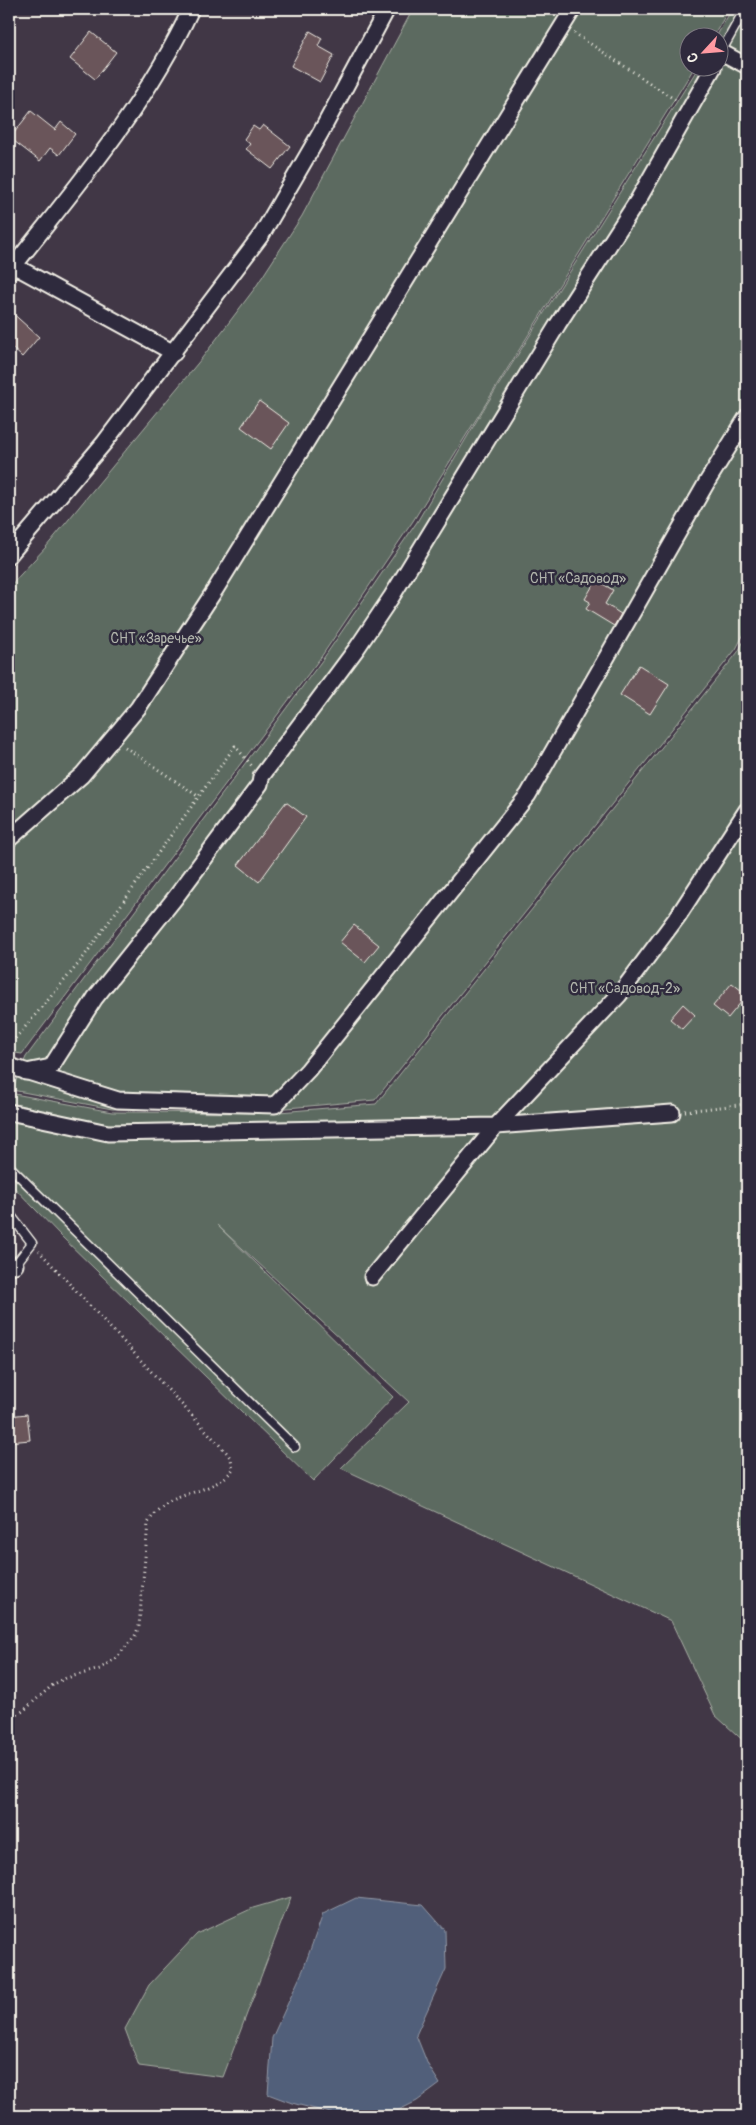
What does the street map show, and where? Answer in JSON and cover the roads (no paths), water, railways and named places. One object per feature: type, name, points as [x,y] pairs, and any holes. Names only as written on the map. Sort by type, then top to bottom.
[{"type":"street","points":[[174,353],[10,267],[136,107],[174,46],[191,9]]},
{"type":"street","points":[[9,555],[104,443],[174,353],[262,234],[321,132],[386,9]]},
{"type":"street","points":[[9,840],[82,775],[138,708],[216,590],[573,9]]},
{"type":"street","points":[[728,58],[747,66]]},
{"type":"street","points":[[26,1072],[51,1067],[95,998],[175,898],[260,784],[261,776],[357,648],[392,596],[558,324],[638,200],[707,78]]},
{"type":"street","points":[[9,1066],[118,1100],[275,1105],[308,1070],[528,795],[707,482],[747,417]]},
{"type":"street","points":[[372,1277],[496,1126],[619,995],[678,916],[747,810]]},
{"type":"street","points":[[9,1112],[108,1134],[496,1126],[672,1113]]},
{"type":"lane","points":[[728,40],[745,9]]},
{"type":"lane","points":[[9,1166],[295,1447]]},
{"type":"lane","points":[[9,1213],[32,1243],[12,1266]]},
{"type":"water","points":[[356,1898],[423,1905],[445,1930],[446,1969],[416,2035],[428,2065],[440,2084],[417,2101],[387,2116],[342,2116],[292,2103],[268,2094],[272,2038],[303,1970],[323,1914]]},
{"type":"park label","name":"СНТ «Садовод»","points":[[578,578]]},
{"type":"park label","name":"СНТ «Заречье»","points":[[156,638]]},
{"type":"park label","name":"СНТ «Садовод-2»","points":[[625,988]]}]
